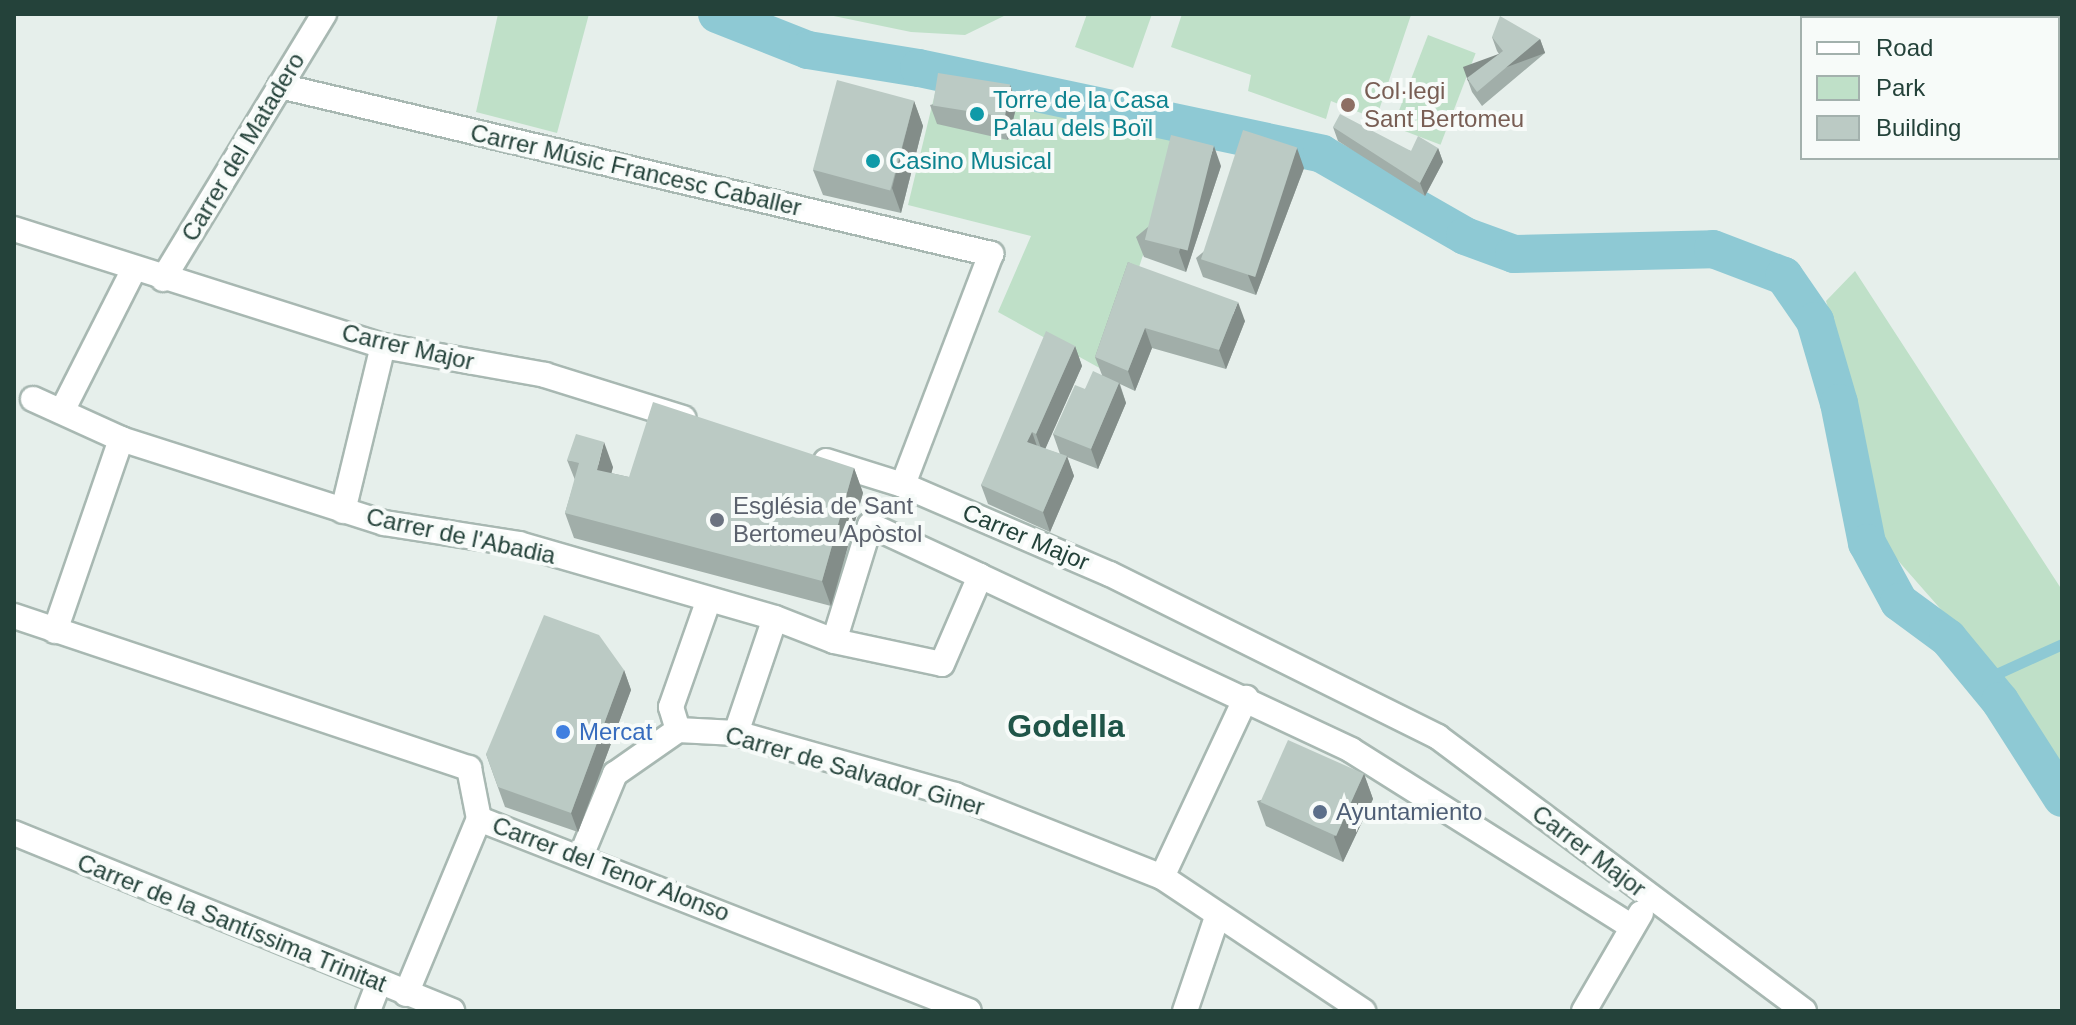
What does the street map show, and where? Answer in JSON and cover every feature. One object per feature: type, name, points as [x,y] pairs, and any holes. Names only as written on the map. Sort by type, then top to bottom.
[{"type":"street","name":"Carrer del Matadero","points":[[163,279],[324,14]]},
{"type":"street","name":"Carrer Músic Francesc Caballer","points":[[280,86],[991,254],[903,485]]},
{"type":"street","name":"Carrer Major","points":[[14,229],[133,271],[383,346],[545,375],[711,426]]},
{"type":"street","points":[[62,411],[133,271]]},
{"type":"street","points":[[343,511],[383,346]]},
{"type":"street","name":"Carrer de l'Abadia","points":[[33,399],[121,439],[384,523],[519,544],[708,602],[775,618],[834,641],[942,664],[980,576]]},
{"type":"street","points":[[55,631],[121,439]]},
{"type":"street","name":"Carrer Major","points":[[802,454],[903,485],[1110,574],[1438,737],[1804,1011]]},
{"type":"street","points":[[834,641],[870,525],[1246,698],[1351,750],[1632,927]]},
{"type":"street","points":[[581,856],[615,774],[678,730],[671,707],[708,602]]},
{"type":"street","name":"Carrer del Tenor Alonso","points":[[14,616],[328,717],[469,768],[479,819],[581,856],[969,1011]]},
{"type":"street","points":[[736,733],[775,618]]},
{"type":"street","points":[[1162,877],[1246,698]]},
{"type":"street","name":"Carrer de Salvador Giner","points":[[678,730],[736,733],[955,795],[1162,877],[1217,917],[1363,1011]]},
{"type":"street","points":[[406,994],[479,819]]},
{"type":"street","name":"Carrer de la Santíssima Trinitat","points":[[14,833],[452,1011]]},
{"type":"street","points":[[1584,1011],[1650,897]]},
{"type":"street","points":[[1185,1011],[1217,917]]},
{"type":"street","points":[[368,1011],[379,983]]},
{"type":"green space","points":[[498,14],[589,14],[557,133],[476,112]]},
{"type":"green space","points":[[824,14],[1008,14],[965,35],[911,32]]},
{"type":"green space","points":[[1087,14],[1152,14],[1133,68],[1075,47]]},
{"type":"green space","points":[[1182,14],[1411,15],[1376,119],[1331,101],[1326,119],[1248,91],[1251,75],[1171,47]]},
{"type":"green space","points":[[1428,35],[1476,53],[1440,145],[1393,126]]},
{"type":"green space","points":[[936,89],[1184,130],[1105,371],[998,312],[1031,236],[908,205]]},
{"type":"green space","points":[[1855,271],[2062,590],[2062,641],[1995,671],[1894,556],[1877,526],[1851,387],[1826,301]]},
{"type":"green space","points":[[2062,646],[2062,767],[2000,674]]},
{"type":"building","points":[[1500,16],[1540,39],[1477,92],[1467,78],[1503,51],[1492,37]]},
{"type":"building","points":[[938,73],[1010,84],[1005,117],[933,106]]},
{"type":"building","name":"Casino Musical","points":[[837,80],[914,101],[890,191],[813,170]]},
{"type":"building","points":[[1340,114],[1411,151],[1418,136],[1438,148],[1420,183],[1333,127]]},
{"type":"building","points":[[1243,130],[1297,148],[1255,277],[1201,259]]},
{"type":"building","points":[[1171,135],[1214,146],[1188,250],[1145,240]]},
{"type":"building","points":[[1128,262],[1238,302],[1219,350],[1145,328],[1128,371],[1095,357]]},
{"type":"building","points":[[1046,331],[1075,346],[1036,434],[1032,432],[1027,442],[1067,456],[1043,512],[981,485]]},
{"type":"building","points":[[1093,371],[1119,383],[1091,449],[1053,434],[1075,385],[1085,389]]},
{"type":"building","name":"Església de Sant Bertomeu Apòstol","points":[[653,402],[854,468],[822,581],[565,513],[579,463],[567,460],[576,434],[604,442],[597,470],[629,477]]},
{"type":"building","name":"Mercat","points":[[544,615],[599,635],[624,670],[571,813],[498,787],[486,754]]},
{"type":"building","points":[[1288,740],[1364,774],[1336,836],[1260,802]]},
{"type":"waterway","points":[[717,14],[808,50],[919,68],[1322,154],[1465,236],[1514,254],[1713,249],[1784,276],[1815,321],[1839,403],[1867,543],[1899,602],[1948,638],[2000,701],[2062,798]]},
{"type":"waterway","points":[[1983,680],[2062,644]]},
{"type":"place","name":"Col·legi Sant Bertomeu","points":[[1348,105]]},
{"type":"place","name":"Torre de la Casa Palau dels Boïl","points":[[977,114]]},
{"type":"place","name":"Casino Musical","points":[[873,161]]},
{"type":"place","name":"Església de Sant Bertomeu Apòstol","points":[[717,520]]},
{"type":"place","name":"Mercat","points":[[563,732]]},
{"type":"place","name":"Ayuntamiento","points":[[1320,812]]},
{"type":"district","name":"Godella","points":[[1066,726]]}]
